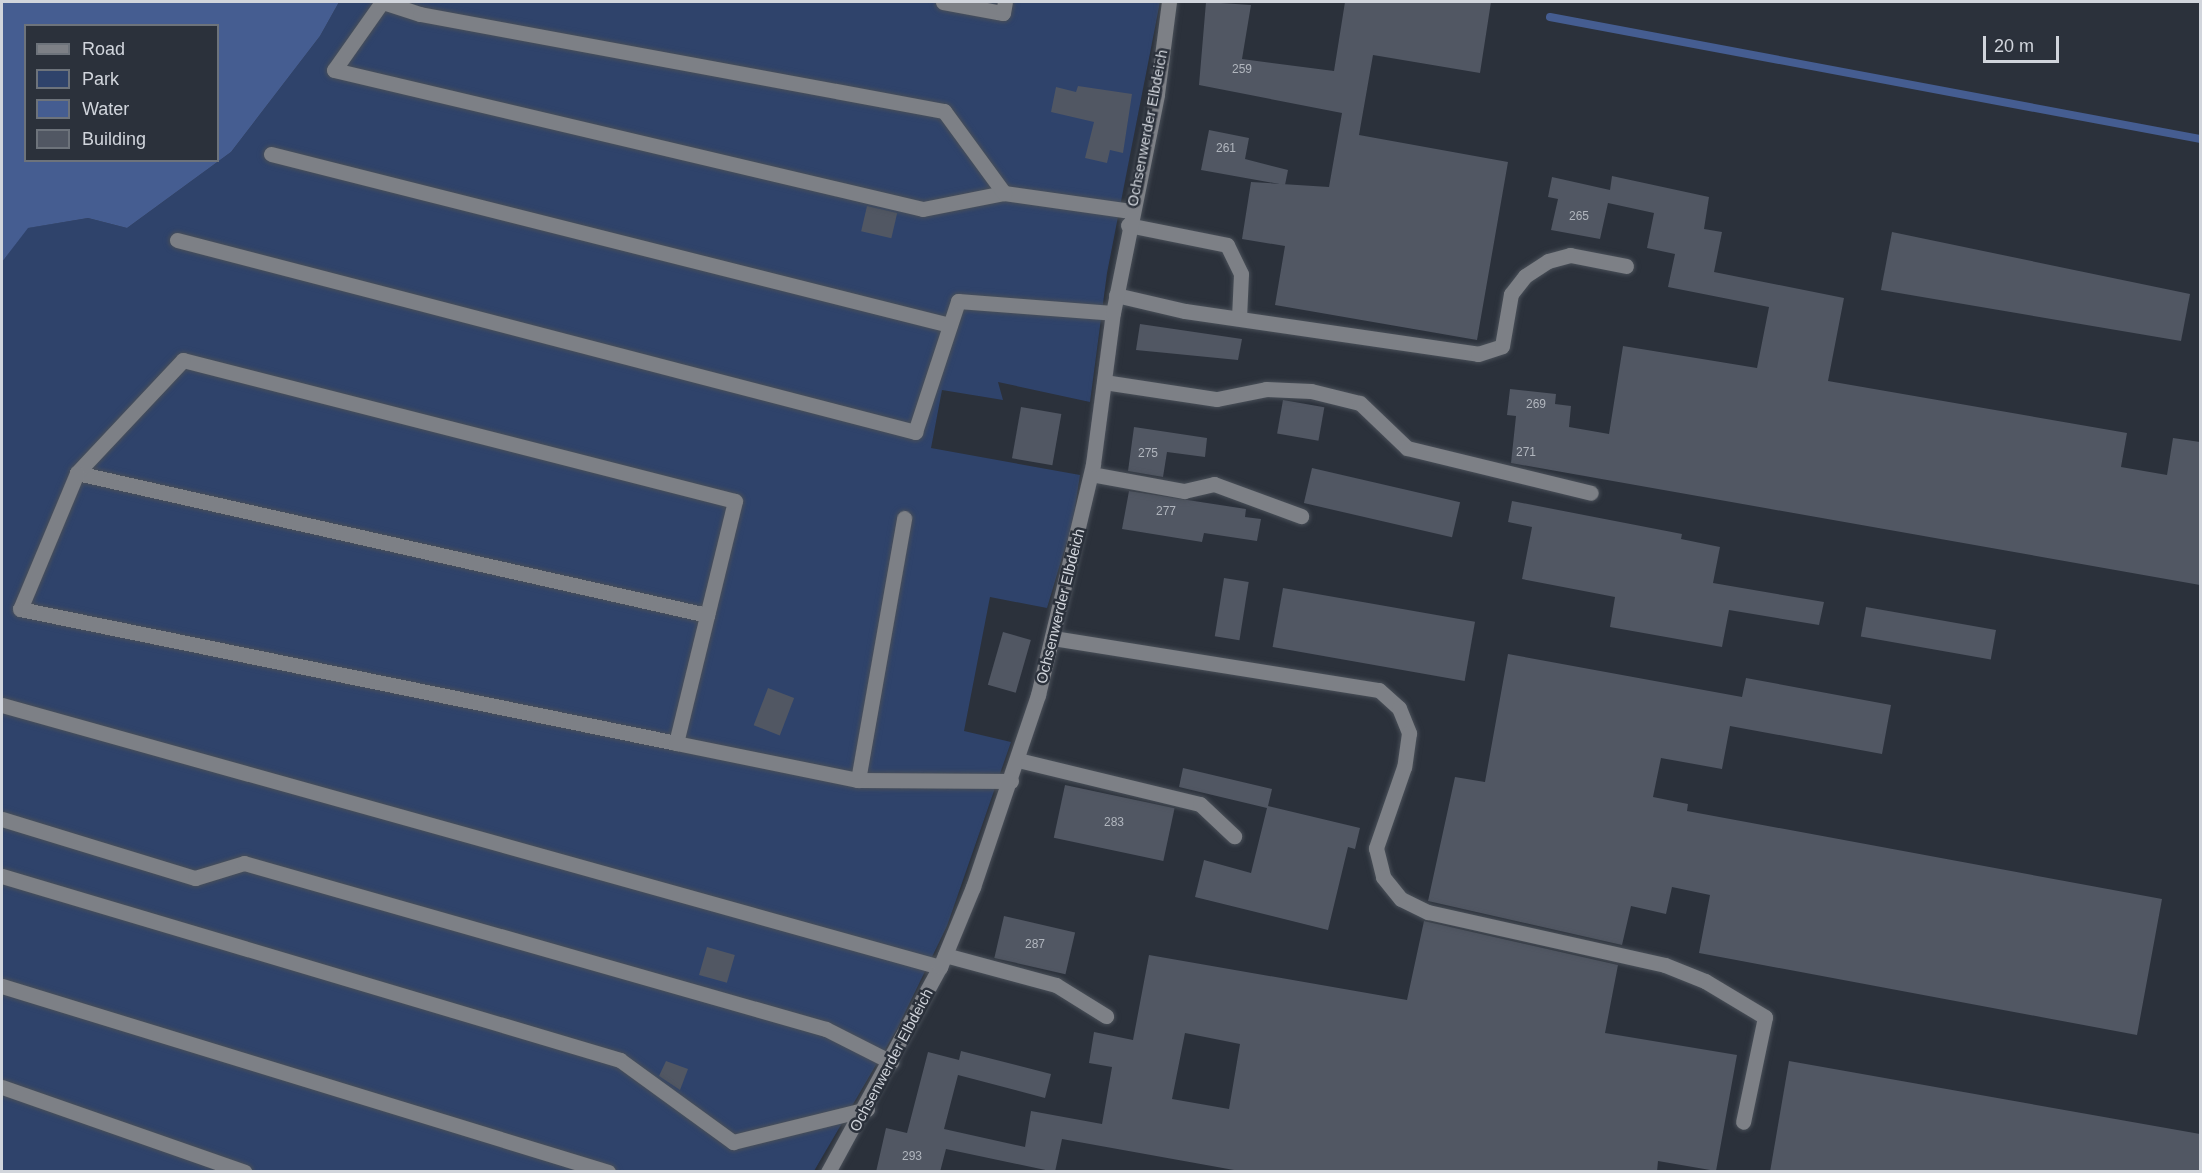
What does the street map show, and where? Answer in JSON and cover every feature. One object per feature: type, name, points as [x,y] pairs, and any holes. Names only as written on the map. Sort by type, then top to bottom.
[{"type":"street","points":[[1004,193],[944,111],[420,14],[382,2],[334,70],[923,209],[1004,193],[1130,218],[1227,245],[1241,274],[1239,318]]},
{"type":"street","points":[[943,2],[1004,7]]},
{"type":"street","name":"Ochsenwerder Elbdeich","points":[[828,1172],[867,1109],[942,961],[1018,760],[1053,639],[1091,474],[1113,313],[1130,218],[1157,94],[1169,2]]},
{"type":"street","points":[[271,154],[950,325]]},
{"type":"street","points":[[177,240],[915,432],[958,301],[1113,313]]},
{"type":"street","points":[[1116,295],[1239,318],[1478,354],[1502,346],[1511,294],[1525,276],[1548,261],[1570,255],[1626,266]]},
{"type":"street","points":[[676,743],[735,501],[183,360],[77,473],[20,609],[676,743],[858,780],[1011,781]]},
{"type":"street","points":[[1104,382],[1217,399],[1266,389],[1311,391],[1360,403],[1407,448],[1591,493]]},
{"type":"street","points":[[77,473],[707,615]]},
{"type":"street","points":[[1091,474],[1184,491],[1214,484],[1301,516]]},
{"type":"street","points":[[858,780],[904,518]]},
{"type":"street","points":[[1053,639],[1379,690],[1399,708],[1408,733],[1404,767],[1376,848],[1389,884],[1401,899],[1428,912],[1665,965],[1705,981],[1765,1017],[1743,1122]]},
{"type":"street","points":[[2,705],[942,961],[1056,985],[1106,1016]]},
{"type":"street","points":[[1018,760],[1200,804],[1234,836]]},
{"type":"street","points":[[2,819],[195,878],[244,862],[826,1029],[891,1062]]},
{"type":"street","points":[[2,876],[620,1060],[734,1142],[867,1109]]},
{"type":"street","points":[[2,986],[608,1172]]},
{"type":"street","points":[[2,1087],[245,1172]]},
{"type":"green space","points":[[339,2],[1160,2],[1107,273],[1090,402],[998,382],[1003,400],[942,390],[931,448],[1080,475],[1073,521],[1047,608],[990,597],[964,731],[1011,742],[947,926],[897,1029],[814,1171],[2,1171],[2,262],[27,228],[88,218],[127,228],[231,152],[320,36]]},
{"type":"water","points":[[2,2],[339,2],[320,36],[231,152],[219,161],[219,24],[24,24],[24,162],[217,162],[127,228],[88,218],[28,228],[2,262]]},
{"type":"building","points":[[1206,2],[1251,5],[1242,59],[1334,71],[1345,2],[1491,2],[1480,73],[1373,55],[1359,135],[1508,162],[1477,340],[1275,305],[1285,246],[1242,239],[1251,182],[1329,187],[1342,113],[1199,85]]},
{"type":"building","points":[[1078,86],[1132,94],[1123,153],[1110,150],[1107,163],[1085,158],[1094,122],[1051,112],[1056,87],[1076,92]]},
{"type":"building","points":[[1209,130],[1249,138],[1245,159],[1288,170],[1285,185],[1201,170]]},
{"type":"building","points":[[1612,176],[1709,197],[1704,229],[1722,232],[1714,272],[1844,298],[1828,381],[2127,433],[2121,467],[2167,475],[2173,438],[2200,442],[2200,585],[1511,463],[1516,416],[1507,415],[1510,389],[1556,394],[1555,404],[1571,406],[1569,427],[1609,434],[1623,346],[1757,368],[1769,307],[1668,287],[1675,254],[1647,248],[1654,213],[1608,203],[1600,239],[1551,230],[1558,199],[1548,197],[1552,177],[1610,190]]},
{"type":"building","points":[[867,206],[897,213],[891,238],[861,231]]},
{"type":"building","points":[[1892,232],[2190,294],[2181,341],[1881,290]]},
{"type":"building","points":[[1140,324],[1242,339],[1238,360],[1136,350]]},
{"type":"building","points":[[1283,400],[1324,407],[1318,441],[1277,433]]},
{"type":"building","points":[[1021,407],[1061,414],[1052,465],[1012,458]]},
{"type":"building","points":[[1134,427],[1207,438],[1205,457],[1167,452],[1163,477],[1128,471]]},
{"type":"building","points":[[1312,468],[1460,502],[1452,537],[1304,503]]},
{"type":"building","points":[[1129,491],[1246,509],[1245,517],[1261,519],[1257,541],[1204,533],[1202,542],[1122,529]]},
{"type":"building","points":[[1512,501],[1682,534],[1681,539],[1720,547],[1713,583],[1824,602],[1819,625],[1729,610],[1722,647],[1610,627],[1615,597],[1522,579],[1532,527],[1508,522]]},
{"type":"building","points":[[1224,578],[1249,582],[1239,640],[1215,636]]},
{"type":"building","points":[[1283,588],[1475,622],[1465,681],[1273,647]]},
{"type":"building","points":[[1866,607],[1996,630],[1991,659],[1861,637]]},
{"type":"building","points":[[1003,632],[1031,640],[1016,693],[988,685]]},
{"type":"building","points":[[1508,654],[1742,697],[1746,678],[1891,705],[1882,754],[1730,726],[1722,769],[1661,758],[1653,797],[1688,804],[1687,811],[2162,899],[2137,1035],[1699,953],[1710,895],[1672,887],[1666,914],[1631,906],[1622,945],[1428,901],[1455,777],[1485,782]]},
{"type":"building","points":[[768,688],[794,698],[780,735],[754,725]]},
{"type":"building","points":[[1183,768],[1272,789],[1268,806],[1360,828],[1355,849],[1348,847],[1328,930],[1195,897],[1204,860],[1251,873],[1267,808],[1179,787]]},
{"type":"building","points":[[1065,785],[1175,808],[1163,861],[1054,838]]},
{"type":"building","points":[[1004,916],[1075,932],[1065,974],[994,958]]},
{"type":"building","points":[[1424,921],[1618,965],[1605,1033],[1737,1055],[1716,1171],[1658,1161],[1657,1172],[1245,1172],[1062,1139],[1055,1172],[946,1149],[940,1172],[876,1172],[886,1128],[907,1133],[928,1052],[959,1060],[961,1051],[1051,1074],[1045,1098],[958,1075],[944,1129],[1025,1147],[1031,1111],[1102,1124],[1112,1067],[1089,1063],[1094,1032],[1133,1040],[1149,955],[1407,1000]],"holes":[[[1185,1033],[1240,1044],[1229,1109],[1172,1099]]]},
{"type":"building","points":[[707,947],[735,955],[727,983],[699,975]]},
{"type":"building","points":[[666,1061],[688,1069],[680,1090],[659,1076]]},
{"type":"building","points":[[1789,1061],[2200,1134],[2200,1172],[1770,1172]]},
{"type":"waterway","points":[[1550,17],[2200,139]]}]
